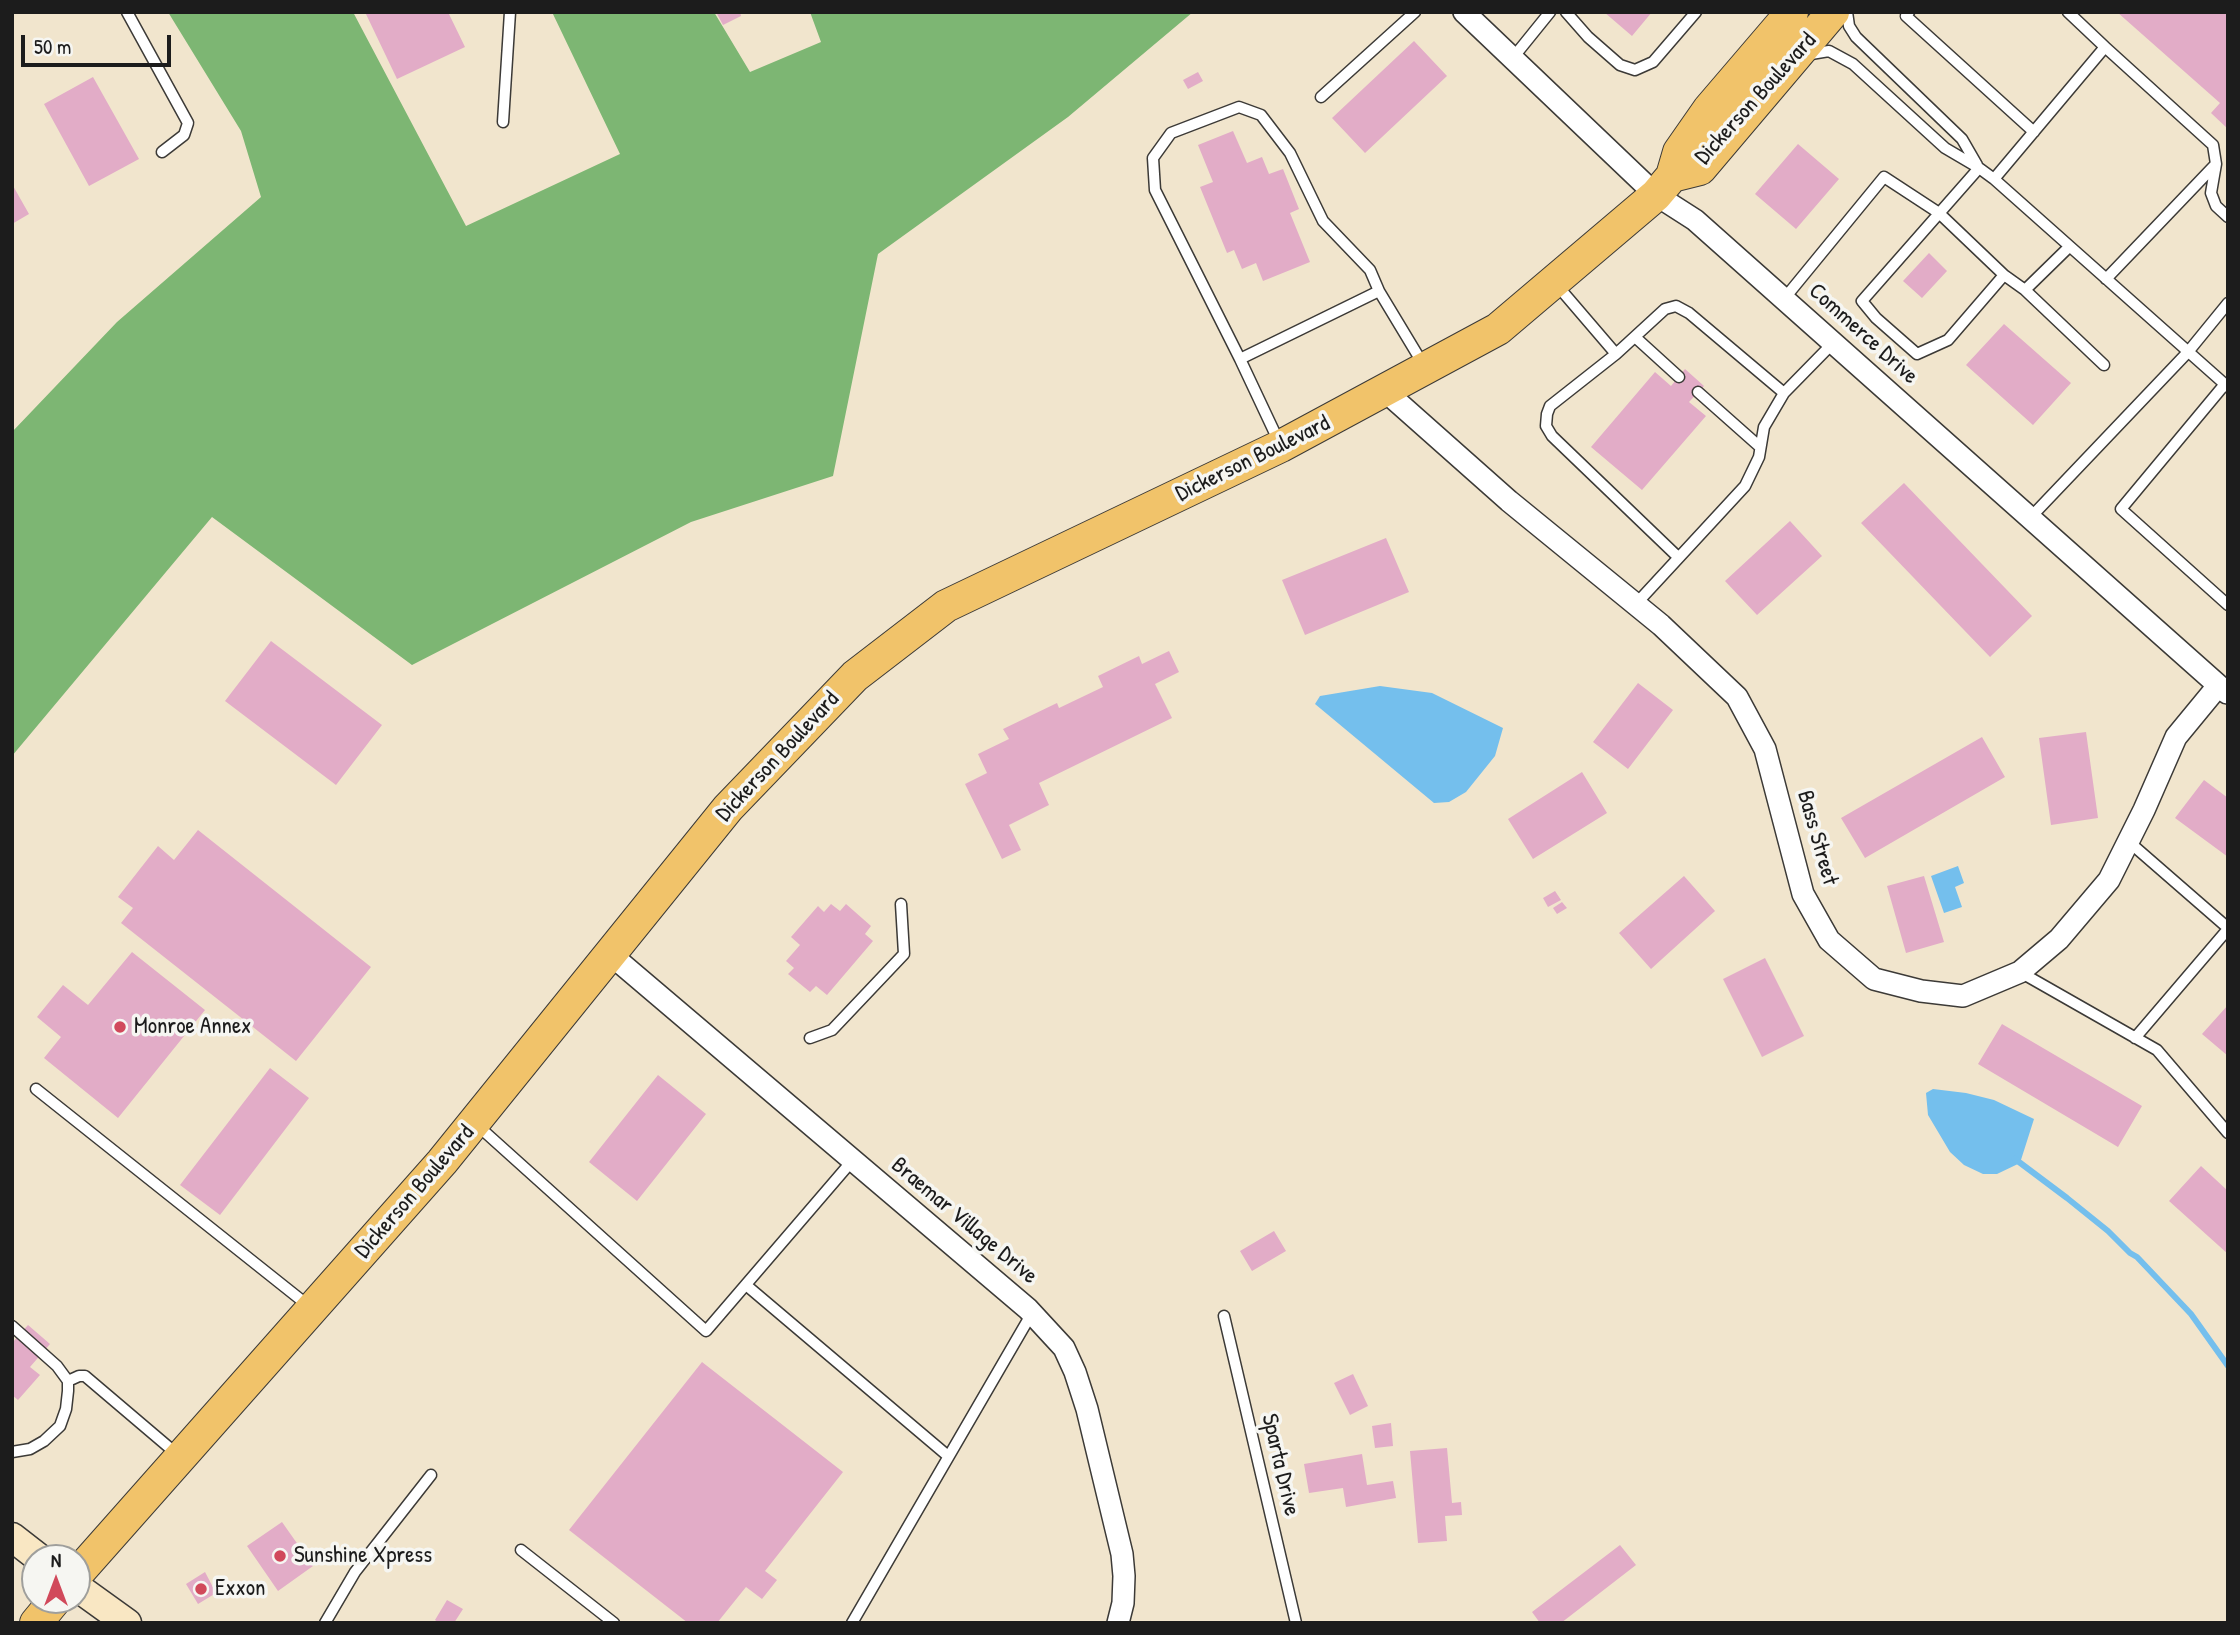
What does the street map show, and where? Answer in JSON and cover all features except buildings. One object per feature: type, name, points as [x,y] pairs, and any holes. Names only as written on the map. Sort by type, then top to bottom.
[{"type":"main road","name":"Dickerson Boulevard","points":[[91,1558],[475,1123],[728,808],[855,676],[946,606],[1281,446],[1498,329],[1664,185],[1700,169],[1833,12]]},
{"type":"main road","name":"Dickerson Boulevard","points":[[1664,185],[1679,152],[1709,109],[1784,18]]},
{"type":"main road","points":[[91,1597],[127,1623]]},
{"type":"street","name":"Commerce Drive","points":[[1464,12],[1511,58],[1664,185],[1695,220],[2223,690]]},
{"type":"street","name":"Bass Street","points":[[1385,391],[1509,501],[1661,625],[1737,697],[1765,749],[1803,894],[1829,940],[1874,979],[1921,991],[1963,996],[2020,972],[2059,939],[2109,880],[2176,737],[2223,690]]},
{"type":"street","name":"Braemar Village Drive","points":[[610,954],[1032,1313],[1064,1348],[1087,1409],[1122,1554],[1123,1603],[1118,1623]]},
{"type":"lane","points":[[127,12],[188,123],[184,135],[162,152]]},
{"type":"lane","points":[[503,122],[510,12]]},
{"type":"lane","points":[[1321,97],[1415,12]]},
{"type":"lane","points":[[1511,58],[1550,12]]},
{"type":"lane","points":[[1566,12],[1588,37],[1620,65],[1635,70],[1653,62],[1696,12]]},
{"type":"lane","points":[[1847,12],[1849,26],[1856,37],[1962,139],[1979,168]]},
{"type":"lane","points":[[1909,12],[1906,16],[2034,132]]},
{"type":"lane","points":[[2068,12],[2213,145],[2216,164],[2211,193],[2216,206],[2228,217]]},
{"type":"lane","points":[[1994,179],[2105,47]]},
{"type":"lane","points":[[1794,58],[1829,51],[1853,64],[1945,148],[1994,179],[2226,385],[2121,509],[2228,605]]},
{"type":"lane","points":[[1281,446],[1155,190],[1153,158],[1171,133],[1239,107],[1261,115],[1290,153],[1323,221],[1370,270],[1379,291],[1426,369]]},
{"type":"lane","points":[[2106,279],[2216,164]]},
{"type":"lane","points":[[1979,168],[1862,301],[1876,318],[1917,354],[1948,340],[2004,275]]},
{"type":"lane","points":[[1784,299],[1884,177],[1939,214],[2104,365]]},
{"type":"lane","points":[[2025,290],[2070,247]]},
{"type":"lane","points":[[1554,281],[1616,354]]},
{"type":"lane","points":[[1240,359],[1379,291]]},
{"type":"lane","points":[[2030,518],[2188,352],[2228,303]]},
{"type":"lane","points":[[1678,556],[1552,436],[1546,426],[1550,406],[1616,354],[1665,309],[1676,306],[1689,313],[1784,393]]},
{"type":"lane","points":[[1635,337],[1679,376]]},
{"type":"lane","points":[[1635,605],[1745,486],[1755,467],[1763,427],[1784,393],[1833,343]]},
{"type":"lane","points":[[1698,392],[1760,447]]},
{"type":"lane","points":[[2128,841],[2228,929],[2135,1038]]},
{"type":"lane","points":[[810,1038],[832,1030],[904,954],[901,904]]},
{"type":"lane","points":[[2020,972],[2157,1050],[2228,1133]]},
{"type":"lane","points":[[36,1089],[312,1308]]},
{"type":"lane","points":[[475,1123],[706,1331],[852,1161]]},
{"type":"lane","points":[[746,1285],[948,1456]]},
{"type":"lane","points":[[852,1623],[1032,1313]]},
{"type":"lane","name":"Sparta Drive","points":[[1224,1316],[1296,1623]]},
{"type":"lane","points":[[12,1326],[50,1359],[68,1381],[66,1409],[60,1426],[44,1441],[30,1449],[12,1452]]},
{"type":"lane","points":[[68,1381],[85,1376],[180,1457]]},
{"type":"lane","points":[[325,1623],[355,1572],[431,1475]]},
{"type":"lane","points":[[521,1550],[614,1623]]},
{"type":"green space","points":[[168,12],[353,12],[466,226],[620,154],[552,12],[714,12],[750,72],[821,42],[810,12],[1193,12],[1068,117],[878,254],[833,476],[691,522],[412,665],[212,517],[12,756],[12,432],[117,322],[261,197],[241,131]]},
{"type":"water","points":[[1380,686],[1432,693],[1503,728],[1495,756],[1466,792],[1449,802],[1434,803],[1315,704],[1320,696]]},
{"type":"water","points":[[1958,866],[1964,883],[1955,887],[1962,907],[1944,913],[1931,876]]},
{"type":"water","points":[[1933,1089],[1994,1100],[2034,1119],[2020,1163],[1997,1174],[1983,1174],[1964,1165],[1950,1152],[1928,1115],[1926,1093]]},
{"type":"waterway","points":[[2015,1159],[2067,1198],[2137,1257],[2191,1314],[2228,1366]]},
{"type":"place","name":"Monroe Annex","points":[[120,1027]]},
{"type":"place","name":"Sunshine Xpress","points":[[280,1556]]},
{"type":"place","name":"Exxon","points":[[201,1589]]}]
